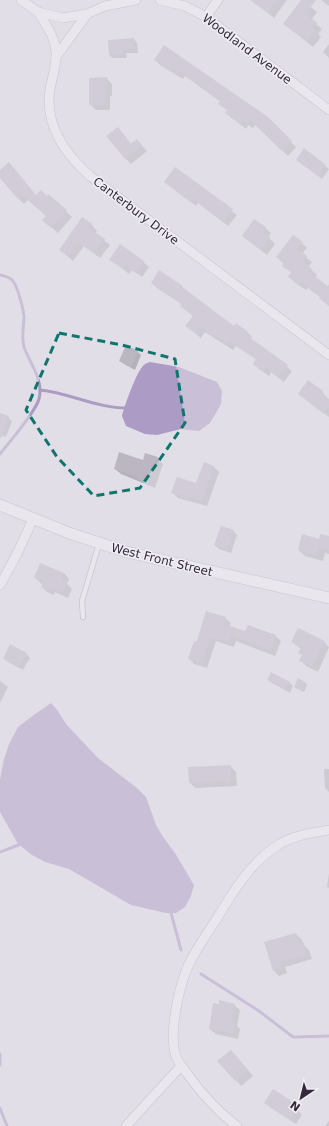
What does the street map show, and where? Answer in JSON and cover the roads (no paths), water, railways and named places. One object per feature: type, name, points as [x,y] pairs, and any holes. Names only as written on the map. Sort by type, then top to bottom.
[{"type":"street","points":[[21,0],[38,12],[63,18],[87,14],[105,6],[136,0]]},
{"type":"street","name":"Woodland Avenue","points":[[160,0],[185,6],[206,17],[329,110]]},
{"type":"street","points":[[206,17],[218,0]]},
{"type":"street","name":"Canterbury Drive","points":[[38,12],[52,34],[56,57],[49,98],[52,123],[59,140],[77,165],[329,355]]},
{"type":"street","points":[[56,57],[87,14]]},
{"type":"street","name":"West Front Street","points":[[0,505],[99,544],[161,561],[329,598]]},
{"type":"street","points":[[0,585],[17,554],[33,519]]},
{"type":"street","points":[[237,1126],[210,1104],[175,1054],[174,1035],[176,1010],[183,982],[191,959],[237,885],[263,856],[280,843],[308,833],[329,830]]},
{"type":"street","points":[[126,1126],[182,1066]]},
{"type":"lane","points":[[83,617],[82,601],[99,544]]},
{"type":"waterway","points":[[0,275],[7,277],[15,284],[24,316],[23,343],[40,385],[39,399],[33,412],[0,454]]},
{"type":"waterway","points":[[40,390],[62,394],[105,406],[127,408]]},
{"type":"waterway","points":[[0,852],[21,844]]},
{"type":"waterway","points":[[170,911],[181,950]]},
{"type":"waterway","points":[[201,974],[259,1011],[293,1037],[329,1036]]},
{"type":"waterway","points":[[0,1054],[0,1065]]},
{"type":"waterway","points":[[0,1108],[7,1126]]}]
